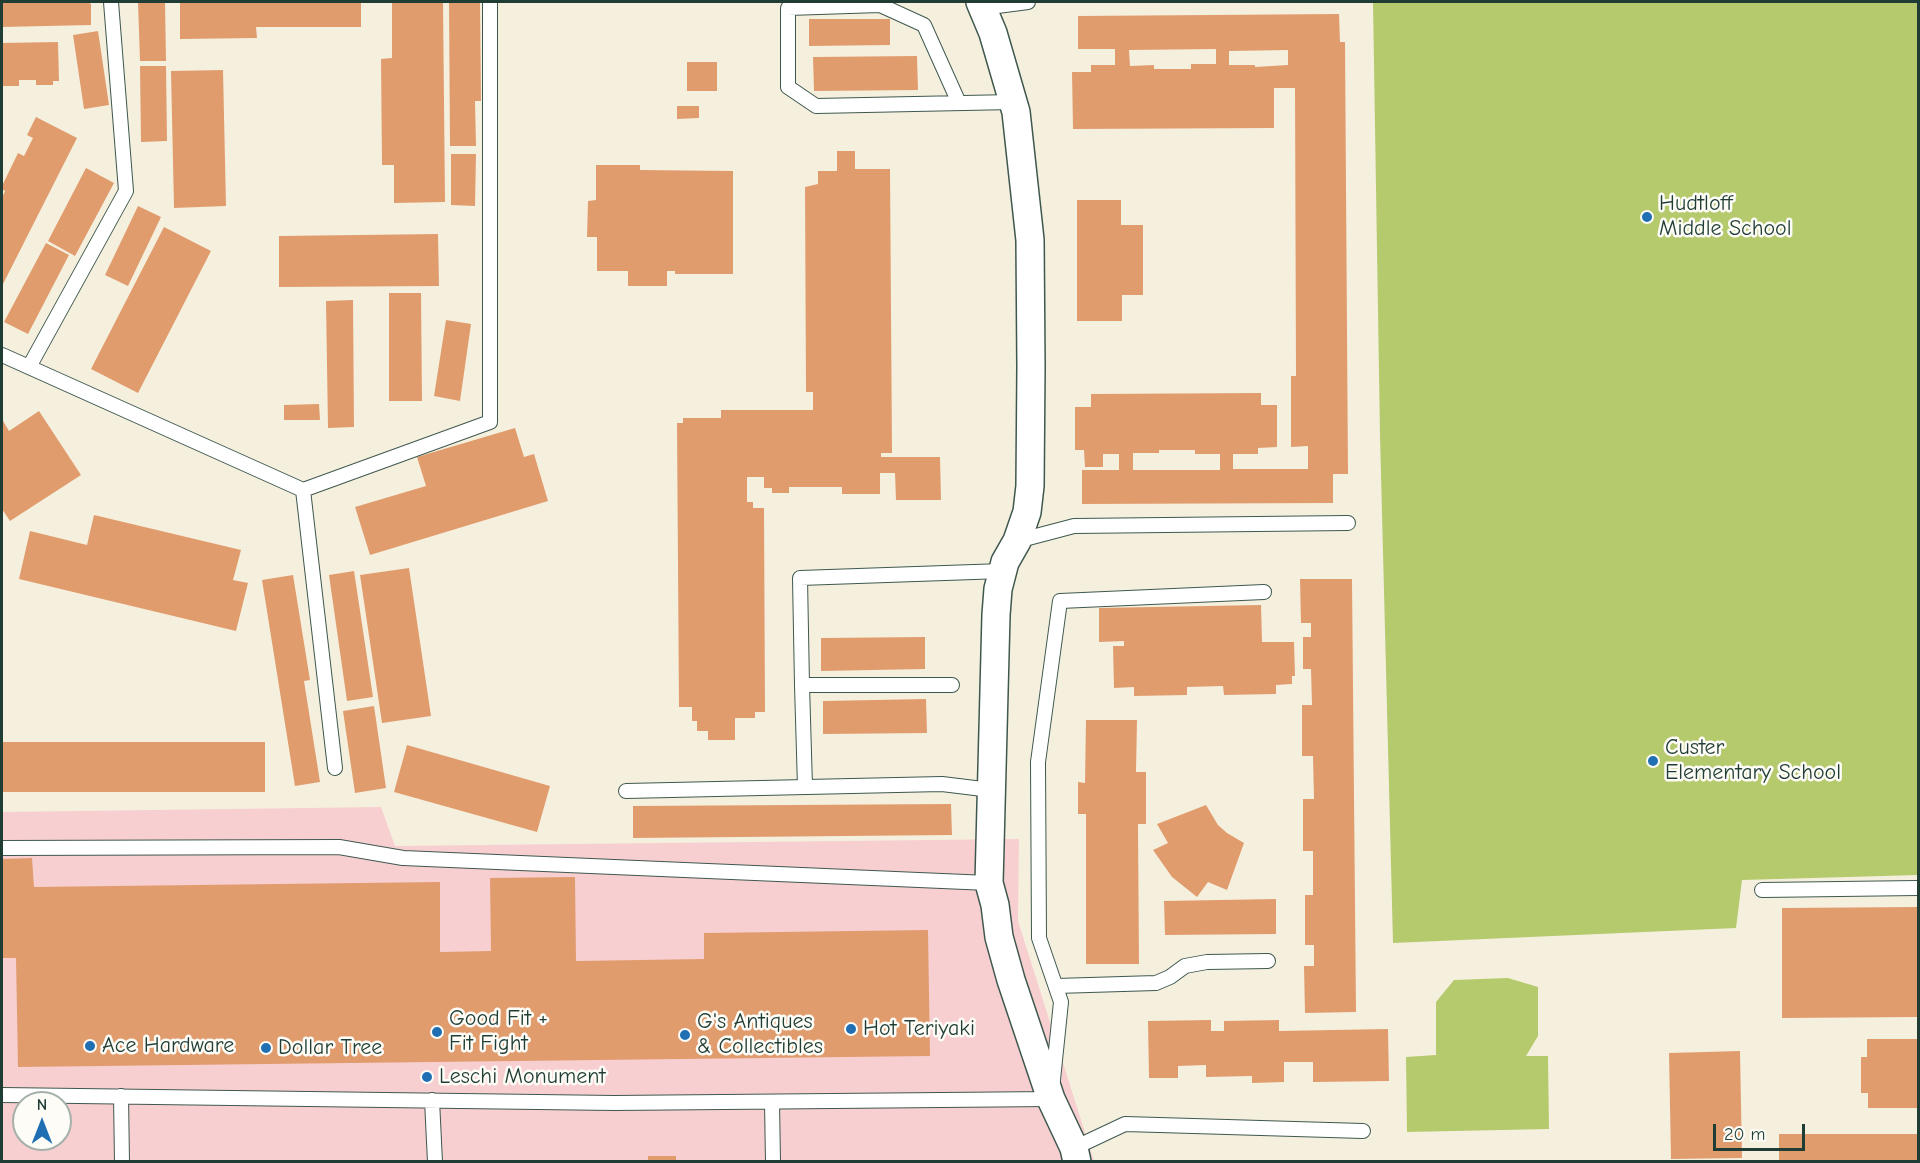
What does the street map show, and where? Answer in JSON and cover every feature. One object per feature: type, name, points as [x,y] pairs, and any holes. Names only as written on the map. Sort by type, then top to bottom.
[{"type":"street","points":[[981,5],[993,33],[1016,112],[1030,240],[1030,486],[1027,512],[1017,541],[1005,562],[998,589],[989,883],[996,905],[999,937],[1011,980],[1051,1099],[1075,1155]]},
{"type":"lane","points":[[29,367],[126,191],[111,2]]},
{"type":"lane","points":[[2,355],[303,490],[490,422],[490,2]]},
{"type":"lane","points":[[981,5],[1028,2]]},
{"type":"lane","points":[[959,103],[924,25],[880,5],[788,8],[788,87],[816,106],[1013,102]]},
{"type":"lane","points":[[303,490],[335,768]]},
{"type":"lane","points":[[1017,541],[1074,526],[1348,523]]},
{"type":"lane","points":[[805,787],[800,578],[1003,571]]},
{"type":"lane","points":[[2,1095],[614,1103],[1051,1099],[1061,1002],[1039,938],[1038,762],[1060,601],[1264,592]]},
{"type":"lane","points":[[802,685],[952,685]]},
{"type":"lane","points":[[626,791],[942,784],[991,790]]},
{"type":"lane","points":[[2,848],[339,847],[403,858],[989,883]]},
{"type":"lane","points":[[1762,891],[1918,888]]},
{"type":"lane","points":[[1056,986],[1156,983],[1170,977],[1185,966],[1207,962],[1268,961]]},
{"type":"lane","points":[[121,1096],[122,1161]]},
{"type":"lane","points":[[432,1100],[435,1161]]},
{"type":"lane","points":[[772,1102],[773,1161]]},
{"type":"lane","points":[[1075,1155],[1125,1124],[1363,1131]]},
{"type":"shaded area","points":[[381,807],[395,846],[1019,839],[1018,921],[1094,1161],[2,1161],[2,812]]},
{"type":"green space","points":[[1373,2],[1918,2],[1918,875],[1742,880],[1736,928],[1393,943],[1380,435]]},
{"type":"green space","points":[[1508,978],[1538,987],[1538,1036],[1526,1056],[1548,1056],[1549,1129],[1407,1132],[1406,1057],[1436,1055],[1436,1002],[1454,980]]},
{"type":"building","points":[[2,2],[88,2],[91,4],[91,25],[2,27]]},
{"type":"building","points":[[138,2],[165,2],[166,61],[140,61]]},
{"type":"building","points":[[180,2],[361,2],[361,27],[256,27],[257,38],[180,39]]},
{"type":"building","points":[[392,2],[443,2],[445,202],[394,203],[394,165],[382,165],[381,59],[392,58]]},
{"type":"building","points":[[449,2],[480,2],[481,101],[475,101],[476,146],[450,146]]},
{"type":"building","points":[[1339,14],[1340,42],[1345,42],[1348,474],[1333,474],[1333,503],[1082,504],[1082,470],[1119,470],[1119,454],[1103,454],[1103,467],[1085,467],[1084,450],[1075,450],[1075,407],[1091,407],[1091,394],[1261,393],[1261,405],[1277,405],[1277,447],[1258,448],[1258,454],[1233,454],[1233,469],[1308,469],[1308,446],[1291,447],[1291,376],[1296,376],[1295,88],[1274,88],[1274,128],[1073,129],[1072,72],[1091,72],[1091,65],[1115,65],[1115,49],[1078,49],[1078,16]],"holes":[[[1216,49],[1216,64],[1191,64],[1191,69],[1154,69],[1154,65],[1130,66],[1129,50]],[[1288,50],[1288,65],[1255,67],[1255,65],[1229,65],[1229,51]],[[1159,450],[1195,450],[1195,454],[1220,454],[1220,470],[1133,470],[1133,453],[1159,453]]]},
{"type":"building","points":[[809,19],[890,19],[890,45],[809,46]]},
{"type":"building","points":[[98,31],[109,105],[84,109],[73,35]]},
{"type":"building","points":[[58,42],[59,81],[53,81],[53,85],[36,85],[36,80],[19,80],[19,86],[2,86],[2,43]]},
{"type":"building","points":[[917,56],[918,90],[814,91],[813,57]]},
{"type":"building","points":[[687,62],[717,62],[717,91],[687,91]]},
{"type":"building","points":[[140,66],[166,66],[167,141],[141,142]]},
{"type":"building","points":[[223,70],[226,206],[174,208],[171,71]]},
{"type":"building","points":[[677,106],[699,106],[699,118],[677,119]]},
{"type":"building","points":[[36,117],[77,138],[2,286],[2,198],[5,191],[2,186],[18,153],[24,156],[33,138],[27,135]]},
{"type":"building","points":[[837,151],[855,151],[855,169],[890,169],[892,453],[881,453],[881,457],[940,457],[941,500],[896,500],[895,473],[880,473],[880,494],[842,494],[842,487],[789,487],[789,493],[772,493],[772,488],[764,488],[764,477],[747,477],[747,502],[753,502],[753,508],[764,508],[765,712],[755,712],[755,718],[735,718],[735,740],[708,740],[708,731],[697,731],[697,721],[692,721],[692,707],[679,707],[677,423],[683,423],[683,418],[721,418],[721,410],[813,410],[813,392],[806,392],[805,187],[818,184],[818,171],[837,171]]},
{"type":"building","points":[[451,154],[476,154],[475,206],[451,205]]},
{"type":"building","points":[[596,165],[640,165],[640,170],[733,171],[733,274],[675,274],[675,271],[667,271],[667,286],[628,286],[628,271],[597,271],[597,237],[587,237],[588,201],[596,200]]},
{"type":"building","points":[[86,168],[114,183],[75,256],[48,241]]},
{"type":"building","points":[[1077,200],[1121,200],[1121,225],[1143,225],[1143,295],[1122,295],[1122,321],[1077,321]]},
{"type":"building","points":[[138,206],[161,217],[128,286],[105,275]]},
{"type":"building","points":[[164,227],[211,251],[138,393],[91,369]]},
{"type":"building","points":[[438,234],[439,286],[279,287],[279,236]]},
{"type":"building","points":[[46,243],[69,255],[28,334],[4,322]]},
{"type":"building","points":[[389,293],[421,293],[422,401],[389,401]]},
{"type":"building","points":[[353,300],[354,427],[328,428],[326,301]]},
{"type":"building","points":[[446,320],[471,324],[460,401],[434,396]]},
{"type":"building","points":[[319,404],[320,420],[284,420],[284,405]]},
{"type":"building","points":[[39,411],[81,475],[10,521],[2,509],[2,419],[9,431]]},
{"type":"building","points":[[515,428],[524,457],[534,454],[548,501],[370,555],[355,507],[426,486],[417,457]]},
{"type":"building","points":[[94,515],[241,550],[233,580],[248,583],[236,631],[19,579],[30,531],[87,545]]},
{"type":"building","points":[[409,568],[431,716],[382,723],[360,575]]},
{"type":"building","points":[[354,571],[373,697],[347,701],[329,575]]},
{"type":"building","points":[[293,575],[310,680],[304,681],[320,782],[295,786],[262,580]]},
{"type":"building","points":[[1300,579],[1352,579],[1356,1012],[1305,1013],[1304,966],[1314,966],[1314,945],[1305,945],[1305,895],[1313,895],[1313,851],[1303,851],[1303,799],[1314,799],[1313,756],[1302,756],[1302,705],[1312,705],[1311,669],[1303,669],[1303,637],[1311,637],[1311,623],[1301,623]]},
{"type":"building","points":[[1261,605],[1262,642],[1294,642],[1295,676],[1292,676],[1292,684],[1276,685],[1276,694],[1224,695],[1223,686],[1187,687],[1187,695],[1134,696],[1134,687],[1114,688],[1113,646],[1124,646],[1124,641],[1099,642],[1099,608]]},
{"type":"building","points":[[925,637],[925,669],[821,671],[821,638]]},
{"type":"building","points":[[926,699],[927,733],[823,734],[823,701]]},
{"type":"building","points":[[374,706],[386,788],[355,793],[343,711]]},
{"type":"building","points":[[1086,720],[1137,720],[1136,772],[1146,772],[1146,824],[1138,824],[1139,964],[1086,964],[1086,814],[1078,814],[1078,782],[1085,783]]},
{"type":"building","points":[[2,742],[265,742],[265,792],[2,792]]},
{"type":"building","points":[[407,745],[550,786],[537,832],[394,792]]},
{"type":"building","points":[[951,804],[952,835],[633,838],[633,806]]},
{"type":"building","points":[[1206,805],[1218,825],[1244,843],[1227,890],[1208,882],[1197,897],[1172,877],[1153,850],[1168,843],[1157,824]]},
{"type":"building","points":[[32,858],[34,887],[440,882],[440,952],[491,951],[490,878],[575,877],[576,961],[704,959],[704,933],[928,930],[930,1056],[18,1067],[16,958],[2,958],[2,859]]},
{"type":"building","points":[[1276,899],[1276,934],[1165,935],[1164,901]]},
{"type":"building","points":[[1918,907],[1918,1017],[1782,1018],[1782,908]]},
{"type":"building","points":[[1211,1020],[1211,1031],[1224,1031],[1224,1021],[1279,1020],[1279,1031],[1388,1029],[1389,1081],[1313,1082],[1313,1062],[1284,1062],[1284,1082],[1252,1083],[1252,1076],[1206,1077],[1206,1065],[1178,1066],[1178,1078],[1149,1078],[1148,1021]]},
{"type":"building","points":[[1867,1039],[1918,1039],[1918,1108],[1868,1108],[1868,1093],[1861,1093],[1861,1057],[1867,1057]]},
{"type":"building","points":[[1740,1051],[1742,1158],[1671,1159],[1669,1053]]},
{"type":"building","points":[[1779,1134],[1918,1134],[1918,1162],[1779,1162]]},
{"type":"building","points":[[648,1156],[676,1156],[676,1162],[648,1162]]},
{"type":"place","name":"Hudtloff Middle School","points":[[1647,217]]},
{"type":"place","name":"Custer Elementary School","points":[[1653,761]]},
{"type":"place","name":"Hot Teriyaki","points":[[851,1029]]},
{"type":"place","name":"Good Fit + Fit Fight","points":[[437,1032]]},
{"type":"place","name":"G's Antiques & Collectibles","points":[[685,1035]]},
{"type":"place","name":"Ace Hardware","points":[[90,1046]]},
{"type":"place","name":"Dollar Tree","points":[[266,1048]]},
{"type":"place","name":"Leschi Monument","points":[[427,1077]]}]
